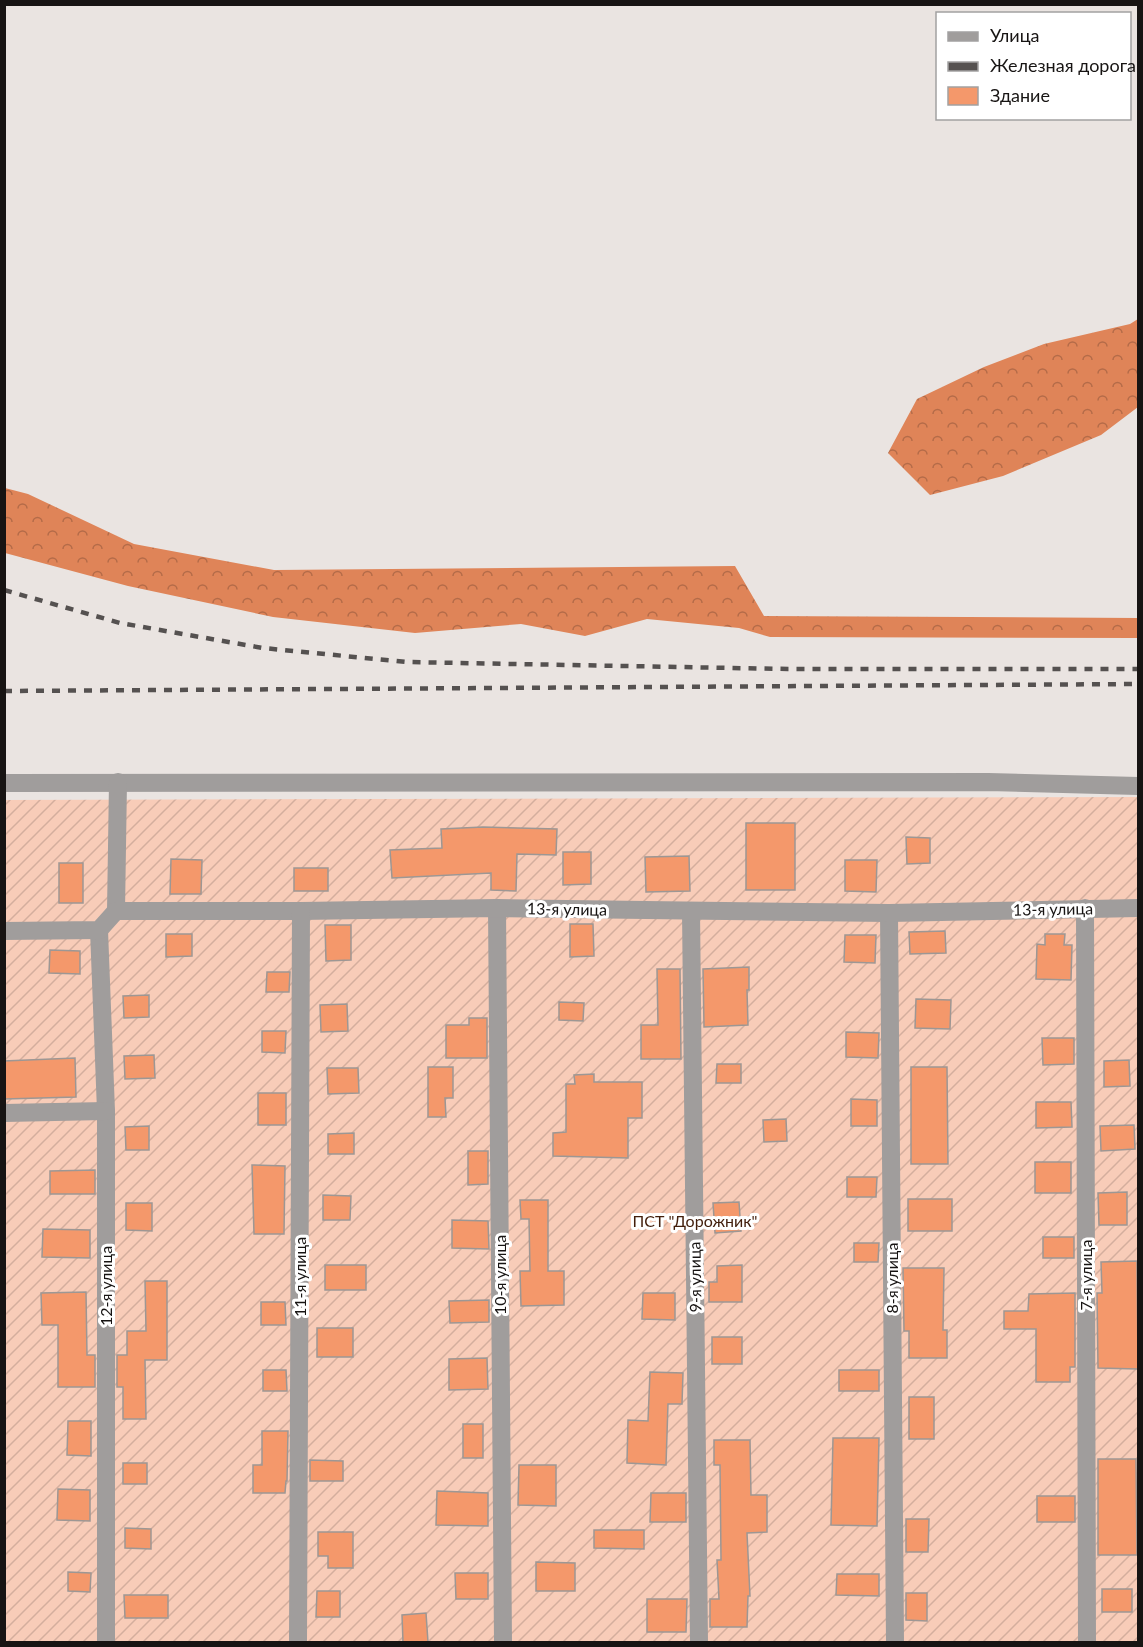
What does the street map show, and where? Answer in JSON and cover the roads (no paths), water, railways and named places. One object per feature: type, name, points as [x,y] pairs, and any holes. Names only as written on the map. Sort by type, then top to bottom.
[{"type":"street","points":[[4,931],[99,930],[117,910],[118,782]]},
{"type":"street","points":[[4,783],[988,783],[1138,786]]},
{"type":"street","name":"13-я улица","points":[[117,910],[301,911],[497,908],[889,913],[1138,908]]},
{"type":"street","name":"10-я улица","points":[[497,908],[503,1642]]},
{"type":"street","name":"7-я улица","points":[[1085,908],[1087,1642]]},
{"type":"street","name":"11-я улица","points":[[298,1642],[301,911]]},
{"type":"street","name":"9-я улица","points":[[691,911],[699,1642]]},
{"type":"street","name":"8-я улица","points":[[889,913],[895,1642]]},
{"type":"street","name":"12-я улица","points":[[99,930],[106,1111],[106,1642]]},
{"type":"street","points":[[4,1113],[106,1111]]},
{"type":"railway","points":[[4,590],[120,623],[263,648],[406,662],[788,669],[1138,669]]},
{"type":"railway","points":[[4,691],[1138,684]]},
{"type":"park label","name":"ПСТ \"Дорожник\"","points":[[695,1221]]}]
